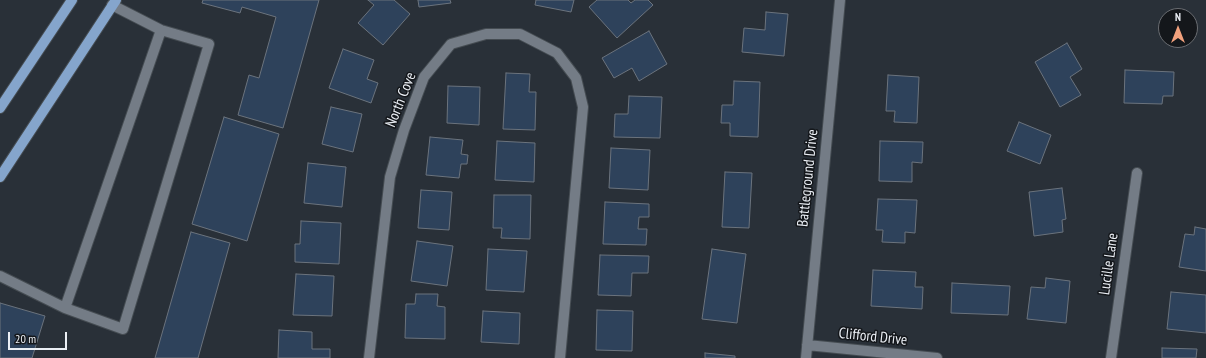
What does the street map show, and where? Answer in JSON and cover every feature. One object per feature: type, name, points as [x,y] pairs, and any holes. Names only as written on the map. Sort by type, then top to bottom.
[{"type":"main road","points":[[0,108],[72,0]]},
{"type":"main road","points":[[0,176],[111,2]]},
{"type":"street","name":"Battleground Drive","points":[[806,358],[840,0]]},
{"type":"street","points":[[0,276],[64,308],[123,329],[208,44],[161,30],[111,2]]},
{"type":"street","points":[[64,308],[161,30]]},
{"type":"street","name":"North Cove","points":[[369,358],[390,177],[404,130],[424,77],[451,44],[486,34],[520,34],[557,53],[576,78],[583,107],[560,358]]},
{"type":"street","name":"Lucille Lane","points":[[1111,358],[1137,173]]},
{"type":"street","name":"Clifford Drive","points":[[807,345],[937,358]]},
{"type":"building","points":[[203,0],[319,0],[283,128],[238,115],[249,75],[259,78],[276,17],[242,7],[240,13],[202,3]]},
{"type":"building","points":[[368,0],[394,0],[410,14],[383,45],[358,23],[374,5]]},
{"type":"building","points":[[418,0],[450,0],[451,3],[419,7]]},
{"type":"building","points":[[536,0],[574,0],[571,12],[535,5]]},
{"type":"building","points":[[597,0],[628,0],[631,3],[635,0],[648,0],[653,5],[617,38],[589,7]]},
{"type":"building","points":[[766,12],[788,14],[784,56],[742,52],[744,28],[765,30]]},
{"type":"building","points":[[649,31],[667,64],[639,81],[632,68],[614,78],[602,58]]},
{"type":"building","points":[[1067,43],[1082,69],[1070,77],[1081,95],[1060,107],[1035,62]]},
{"type":"building","points":[[343,49],[374,60],[367,79],[378,83],[371,103],[329,88]]},
{"type":"building","points":[[1125,70],[1174,72],[1173,96],[1163,96],[1162,104],[1124,103]]},
{"type":"building","points":[[506,73],[530,74],[529,92],[536,92],[535,130],[503,129]]},
{"type":"building","points":[[888,75],[919,77],[917,123],[894,122],[895,111],[886,111]]},
{"type":"building","points":[[734,81],[760,82],[758,137],[730,136],[730,123],[721,123],[722,105],[733,105]]},
{"type":"building","points":[[448,86],[480,87],[479,125],[447,123]]},
{"type":"building","points":[[629,96],[662,97],[660,138],[614,137],[615,114],[628,114]]},
{"type":"building","points":[[331,107],[362,114],[353,152],[322,144]]},
{"type":"building","points":[[224,117],[279,134],[247,241],[192,224]]},
{"type":"building","points":[[1019,122],[1051,135],[1040,164],[1007,151]]},
{"type":"building","points":[[430,137],[463,140],[461,154],[468,155],[467,164],[461,164],[459,178],[426,175]]},
{"type":"building","points":[[497,141],[535,143],[534,182],[495,180]]},
{"type":"building","points":[[880,141],[923,142],[922,163],[912,162],[912,182],[879,181]]},
{"type":"building","points":[[611,148],[650,150],[648,190],[609,188]]},
{"type":"building","points":[[308,163],[346,167],[342,207],[304,203]]},
{"type":"building","points":[[725,172],[752,173],[749,228],[722,227]]},
{"type":"building","points":[[1062,188],[1066,219],[1062,220],[1063,232],[1034,236],[1029,192]]},
{"type":"building","points":[[421,190],[452,192],[449,230],[418,228]]},
{"type":"building","points":[[494,195],[531,195],[530,239],[501,238],[502,228],[493,228]]},
{"type":"building","points":[[878,199],[917,200],[915,233],[905,232],[905,243],[882,242],[883,230],[876,230]]},
{"type":"building","points":[[605,202],[649,204],[649,217],[639,217],[638,229],[647,229],[646,245],[603,244]]},
{"type":"building","points":[[301,221],[341,223],[339,264],[295,262],[295,244],[300,244]]},
{"type":"building","points":[[1195,227],[1206,229],[1206,271],[1179,267],[1185,234],[1194,235]]},
{"type":"building","points":[[191,232],[230,243],[198,358],[155,358]]},
{"type":"building","points":[[417,241],[453,246],[447,286],[411,281]]},
{"type":"building","points":[[488,249],[527,251],[524,292],[486,290]]},
{"type":"building","points":[[712,249],[746,254],[737,323],[702,319]]},
{"type":"building","points":[[600,255],[649,256],[648,273],[632,273],[631,296],[598,295]]},
{"type":"building","points":[[873,270],[916,272],[915,287],[923,287],[922,309],[871,306]]},
{"type":"building","points":[[296,274],[334,276],[332,316],[293,315]]},
{"type":"building","points":[[1046,278],[1070,281],[1066,323],[1027,319],[1031,287],[1045,288]]},
{"type":"building","points":[[952,283],[1010,286],[1008,315],[951,313]]},
{"type":"building","points":[[1171,292],[1206,295],[1206,333],[1167,329]]},
{"type":"building","points":[[416,294],[438,294],[437,306],[445,307],[445,339],[405,338],[406,304],[415,304]]},
{"type":"building","points":[[0,303],[45,316],[32,358],[0,358]]},
{"type":"building","points":[[597,310],[633,311],[632,351],[596,350]]},
{"type":"building","points":[[483,311],[520,313],[519,344],[481,342]]},
{"type":"building","points":[[279,330],[312,332],[312,349],[330,349],[330,358],[278,358]]},
{"type":"building","points":[[1162,348],[1197,349],[1196,358],[1162,358]]},
{"type":"building","points":[[705,353],[735,356],[735,358],[705,358]]}]
